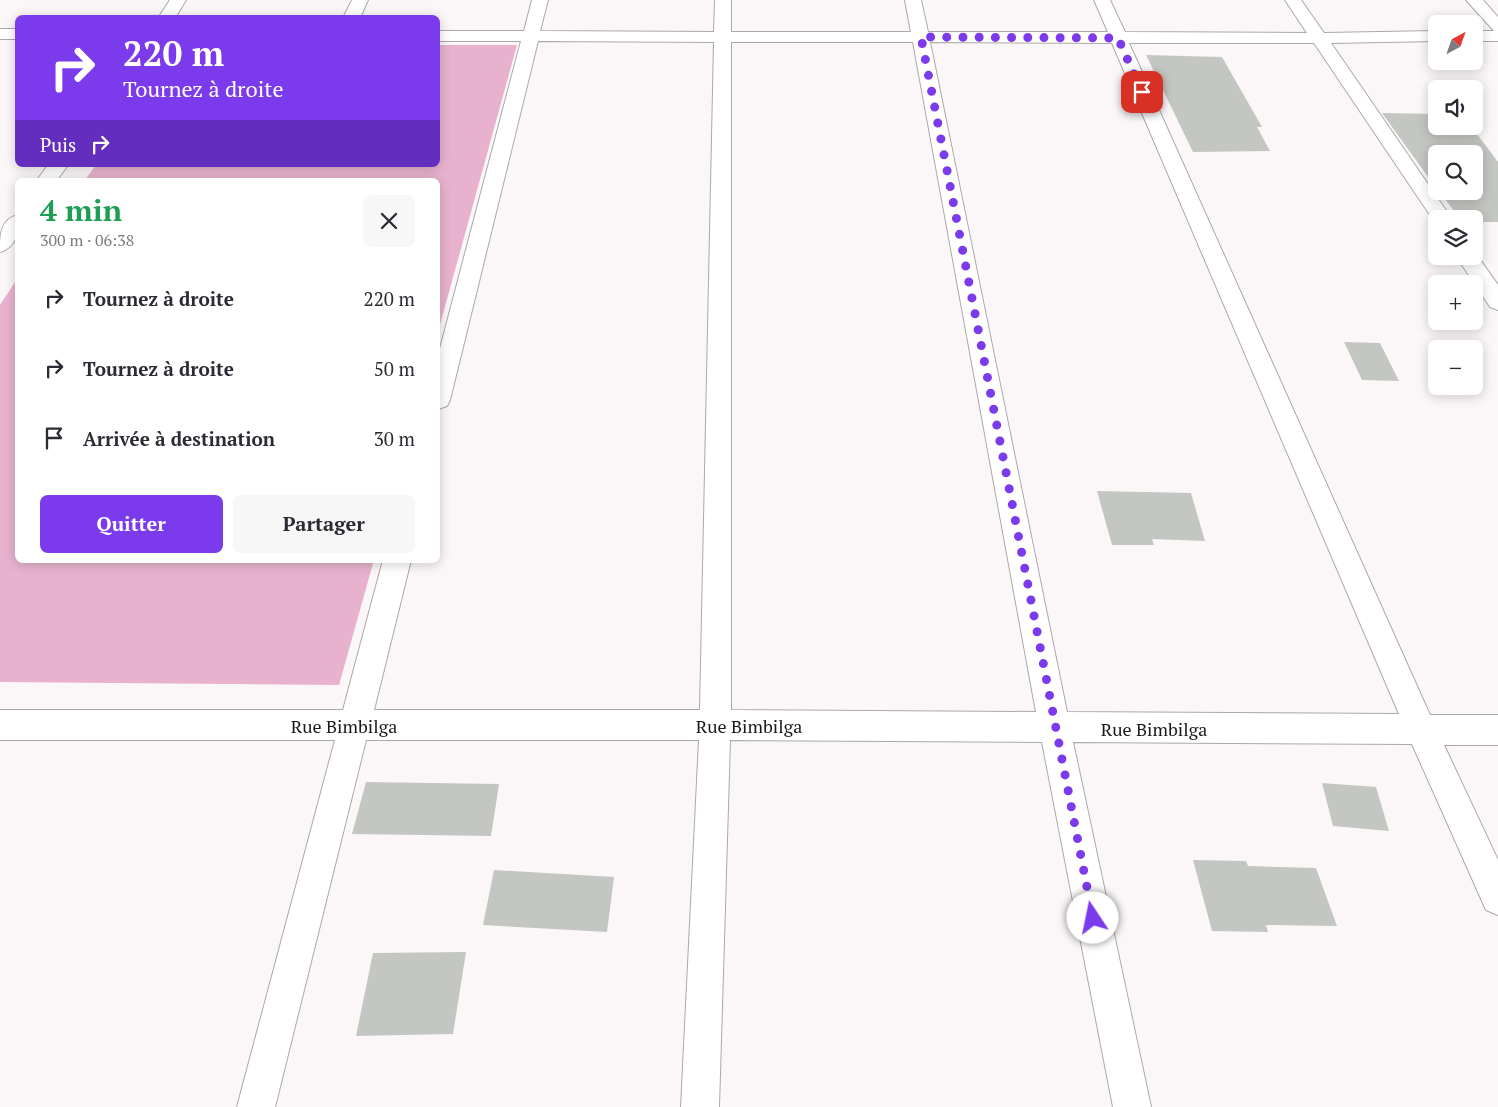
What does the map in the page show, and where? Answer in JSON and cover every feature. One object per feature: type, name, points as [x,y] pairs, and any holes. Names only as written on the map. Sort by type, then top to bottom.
[{"type":"street","points":[[168,15],[178,0]]},
{"type":"street","points":[[352,15],[360,0]]},
{"type":"street","points":[[440,392],[540,0]]},
{"type":"street","points":[[700,1107],[715,725],[721,36],[723,0]]},
{"type":"street","points":[[913,0],[1055,728],[1132,1107]]},
{"type":"street","points":[[1102,0],[1421,729],[1498,898]]},
{"type":"street","points":[[1293,0],[1436,210]]},
{"type":"street","points":[[1474,0],[1498,27]]},
{"type":"street","points":[[0,34],[15,34]]},
{"type":"street","points":[[440,36],[1118,38],[1428,36]]},
{"type":"street","points":[[1483,36],[1498,36]]},
{"type":"street","points":[[48,178],[57,167]]},
{"type":"street","points":[[0,244],[15,225]]},
{"type":"street","points":[[1473,265],[1498,302]]},
{"type":"street","points":[[256,1107],[396,563]]},
{"type":"street","name":"Rue Bimbilga","points":[[0,725],[715,725],[1498,730]]},
{"type":"shaded area","points":[[440,45],[517,45],[440,325],[440,178],[86,178],[95,167],[440,167]]},
{"type":"shaded area","points":[[15,282],[15,563],[373,563],[339,685],[0,682],[0,305]]},
{"type":"building","points":[[1146,55],[1222,57],[1262,127],[1257,127],[1270,151],[1193,152]]},
{"type":"building","points":[[1382,113],[1428,114],[1428,135],[1478,135],[1498,162],[1498,222],[1483,222],[1483,210],[1453,210],[1446,200],[1483,200],[1483,145],[1428,145],[1428,177]]},
{"type":"building","points":[[1344,342],[1380,343],[1399,381],[1362,380]]},
{"type":"building","points":[[1097,491],[1191,493],[1205,541],[1152,539],[1154,545],[1112,545]]},
{"type":"building","points":[[366,782],[499,784],[491,836],[352,834]]},
{"type":"building","points":[[1322,783],[1376,787],[1389,831],[1333,826]]},
{"type":"building","points":[[1193,860],[1246,861],[1248,866],[1316,868],[1337,926],[1266,925],[1268,932],[1212,931]]},
{"type":"building","points":[[494,870],[614,877],[607,932],[483,925]]},
{"type":"building","points":[[466,952],[453,1034],[356,1036],[373,953]]},
{"type":"route","points":[[1093,918],[921,37],[1118,38],[1142,92]]}]
